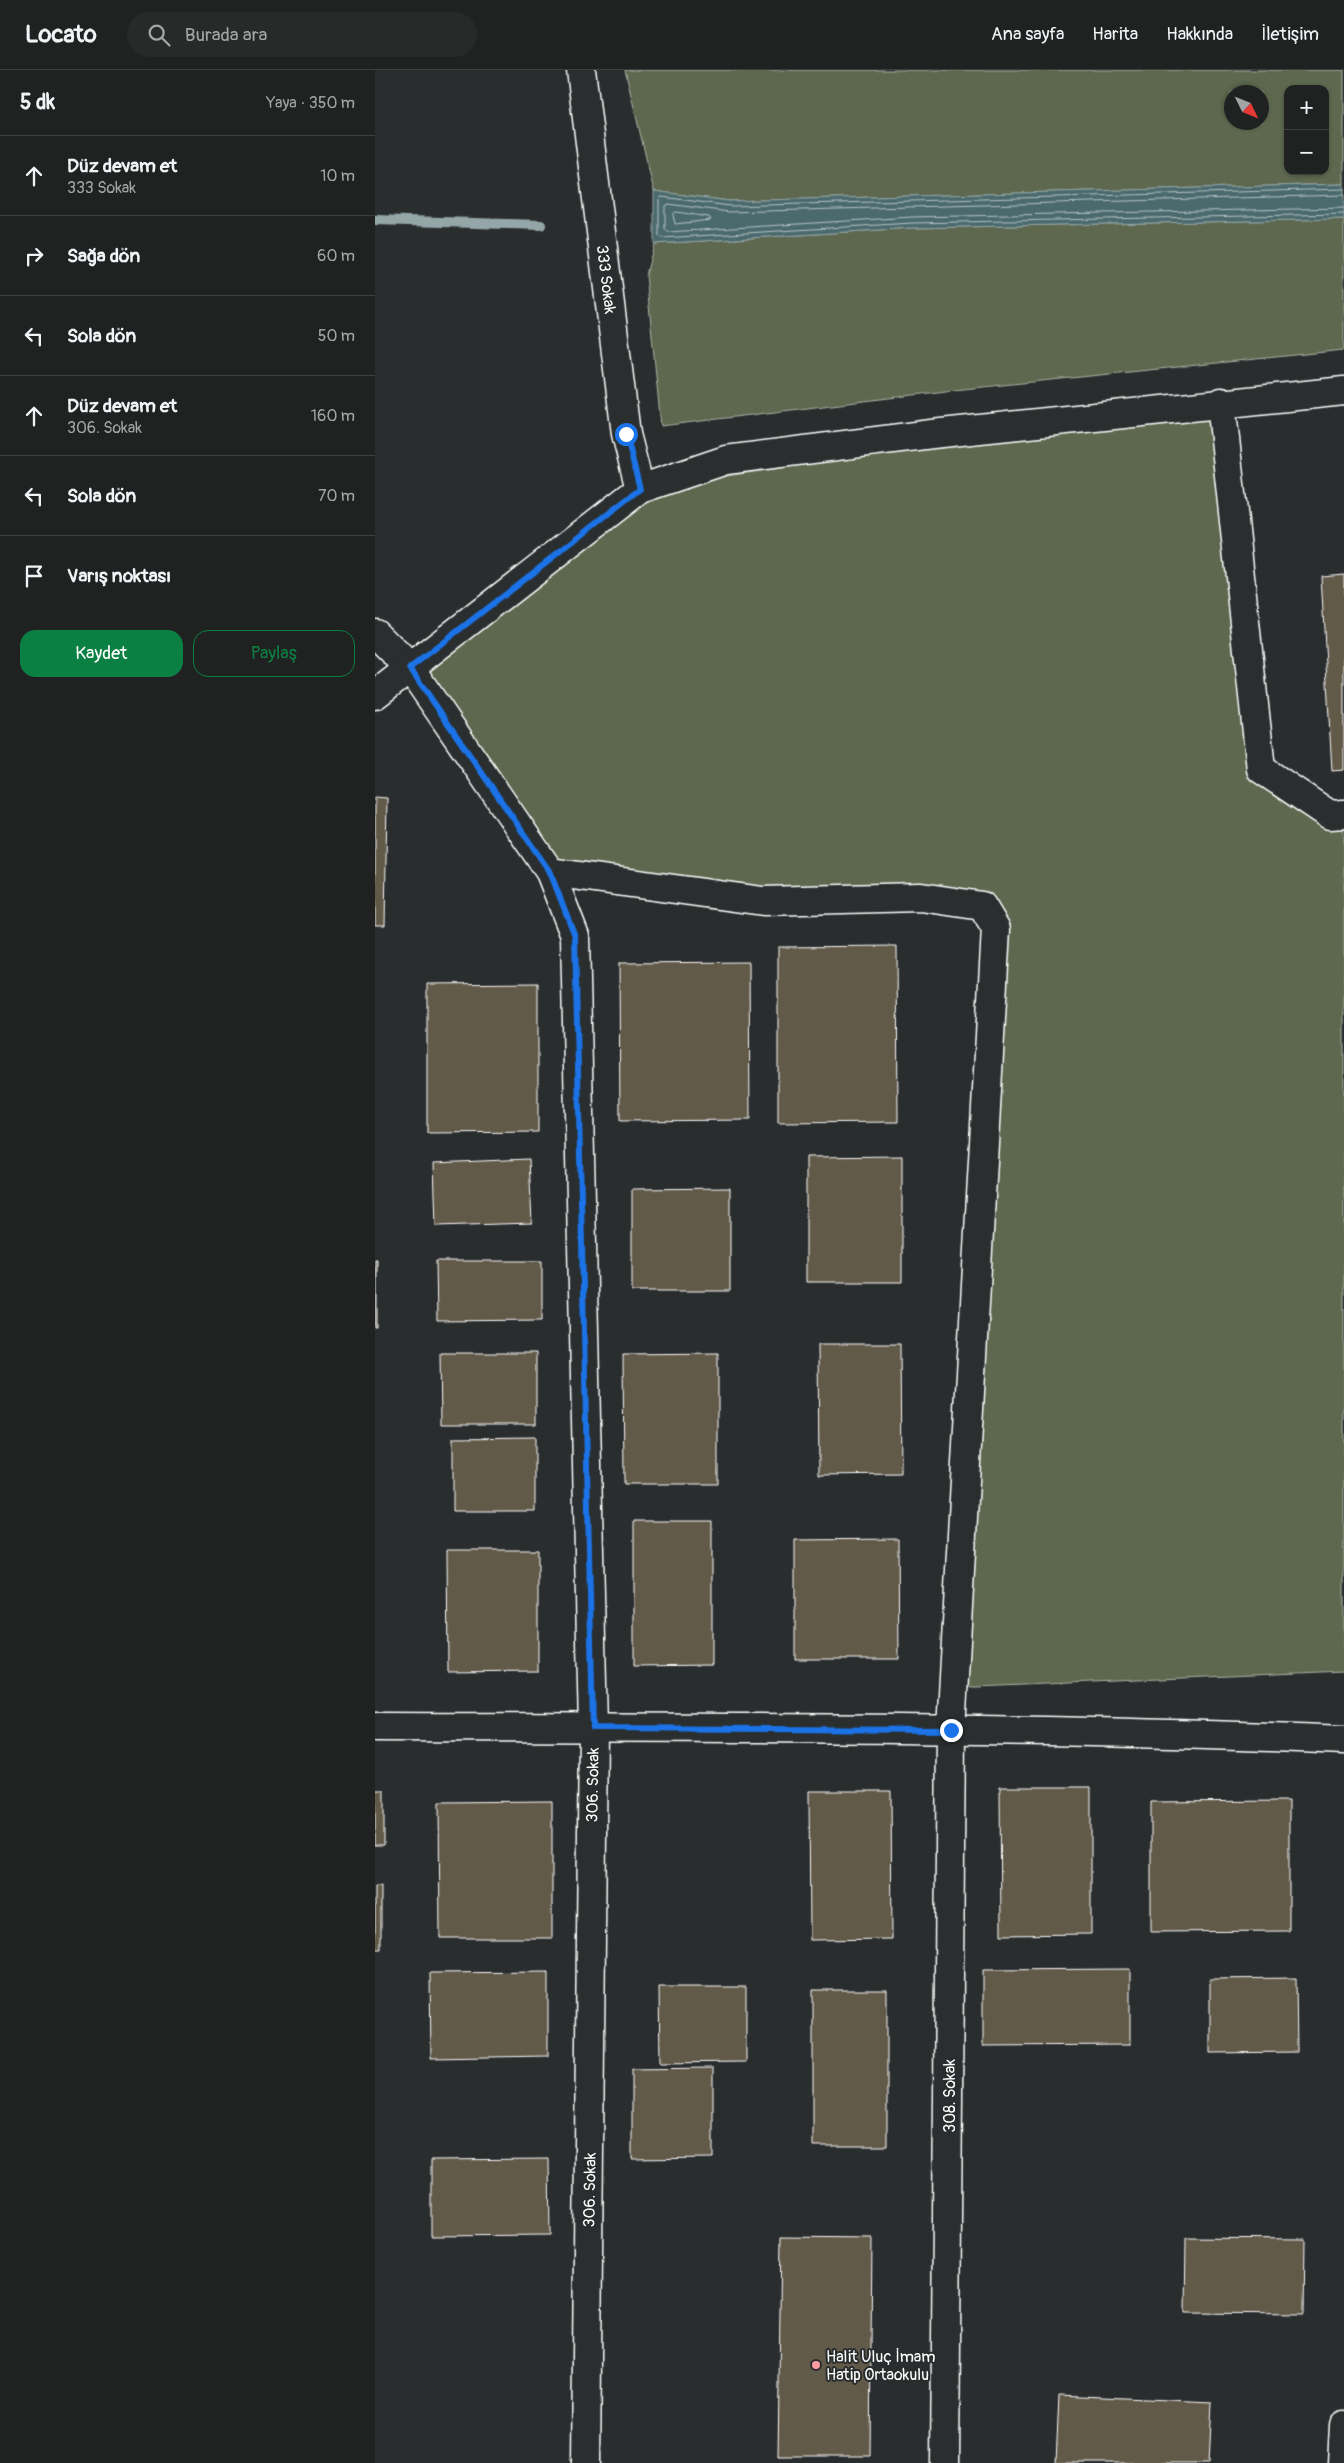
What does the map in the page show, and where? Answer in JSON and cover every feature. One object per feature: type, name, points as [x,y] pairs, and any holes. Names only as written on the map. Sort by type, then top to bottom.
[{"type":"street","name":"333 Sokak","points":[[581,70],[626,434],[640,489]]},
{"type":"street","points":[[375,695],[640,489],[726,460],[932,434],[1221,402],[1344,391]]},
{"type":"street","points":[[1221,402],[1261,769],[1330,815],[1344,814]]},
{"type":"street","name":"306. Sokak","points":[[375,633],[410,668],[550,872],[575,936],[593,1728],[586,2463]]},
{"type":"street","name":"308. Sokak","points":[[550,872],[763,901],[921,897],[982,906],[997,929],[951,1730],[945,2463]]},
{"type":"street","points":[[375,1727],[951,1730],[1212,1734],[1344,1740]]},
{"type":"street","points":[[1342,2463],[1344,2425]]},
{"type":"green space","points":[[625,70],[1344,70],[1344,184],[729,201],[654,191]]},
{"type":"green space","points":[[1344,219],[1344,350],[954,390],[661,426],[646,275],[654,244],[912,228]]},
{"type":"green space","points":[[1221,402],[1261,768],[1344,814],[1344,1671],[954,1688],[996,929],[982,906],[550,872],[410,668],[640,489]]},
{"type":"water","points":[[1344,184],[1344,219],[912,228],[654,244],[654,191],[729,201]]},
{"type":"building","points":[[1344,574],[1344,770],[1332,771],[1321,576]]},
{"type":"building","points":[[375,797],[387,798],[385,925],[375,925]]},
{"type":"building","points":[[897,946],[898,1122],[778,1123],[778,947]]},
{"type":"building","points":[[749,962],[750,1120],[620,1121],[619,963]]},
{"type":"building","points":[[538,983],[538,1132],[427,1133],[427,984]]},
{"type":"building","points":[[902,1156],[902,1282],[806,1282],[806,1157]]},
{"type":"building","points":[[529,1159],[532,1223],[436,1226],[434,1163]]},
{"type":"building","points":[[730,1188],[730,1291],[632,1291],[632,1189]]},
{"type":"building","points":[[375,1259],[377,1259],[377,1328],[375,1328]]},
{"type":"building","points":[[436,1261],[542,1261],[542,1320],[437,1321]]},
{"type":"building","points":[[818,1344],[900,1344],[901,1474],[819,1475]]},
{"type":"building","points":[[440,1353],[536,1353],[536,1424],[441,1424]]},
{"type":"building","points":[[718,1353],[718,1484],[624,1484],[623,1354]]},
{"type":"building","points":[[535,1437],[535,1511],[453,1511],[453,1438]]},
{"type":"building","points":[[634,1521],[712,1521],[712,1665],[634,1666]]},
{"type":"building","points":[[898,1539],[899,1659],[795,1659],[795,1540]]},
{"type":"building","points":[[447,1550],[538,1550],[538,1671],[448,1672]]},
{"type":"building","points":[[1000,1787],[1091,1787],[1091,1934],[1001,1935]]},
{"type":"building","points":[[375,1790],[384,1790],[384,1845],[375,1845]]},
{"type":"building","points":[[809,1791],[891,1791],[892,1939],[810,1940]]},
{"type":"building","points":[[552,1801],[552,1938],[440,1938],[439,1802]]},
{"type":"building","points":[[1289,1801],[1289,1931],[1151,1932],[1151,1802]]},
{"type":"building","points":[[375,1886],[381,1886],[381,1949],[375,1949]]},
{"type":"building","points":[[1130,1969],[1130,2045],[983,2046],[983,1970]]},
{"type":"building","points":[[548,1972],[548,2056],[431,2058],[430,1973]]},
{"type":"building","points":[[1296,1978],[1297,2052],[1210,2053],[1210,1979]]},
{"type":"building","points":[[659,1987],[746,1987],[746,2062],[660,2063]]},
{"type":"building","points":[[813,1990],[887,1990],[887,2146],[813,2146]]},
{"type":"building","points":[[713,2068],[713,2158],[632,2159],[632,2069]]},
{"type":"building","points":[[549,2159],[550,2235],[431,2236],[431,2160]]},
{"type":"building","points":[[781,2237],[872,2238],[870,2456],[778,2456]]},
{"type":"building","points":[[1186,2238],[1305,2239],[1304,2314],[1185,2313]]},
{"type":"building","points":[[1059,2395],[1212,2402],[1209,2463],[1056,2463]]},
{"type":"waterway","points":[[375,220],[541,225]]},
{"type":"place","name":"Halit Uluç İmam Hatip Ortaokulu","points":[[816,2365]]},
{"type":"route","points":[[626,434],[640,489],[410,668],[550,872],[575,936],[593,1728],[951,1730]]}]
